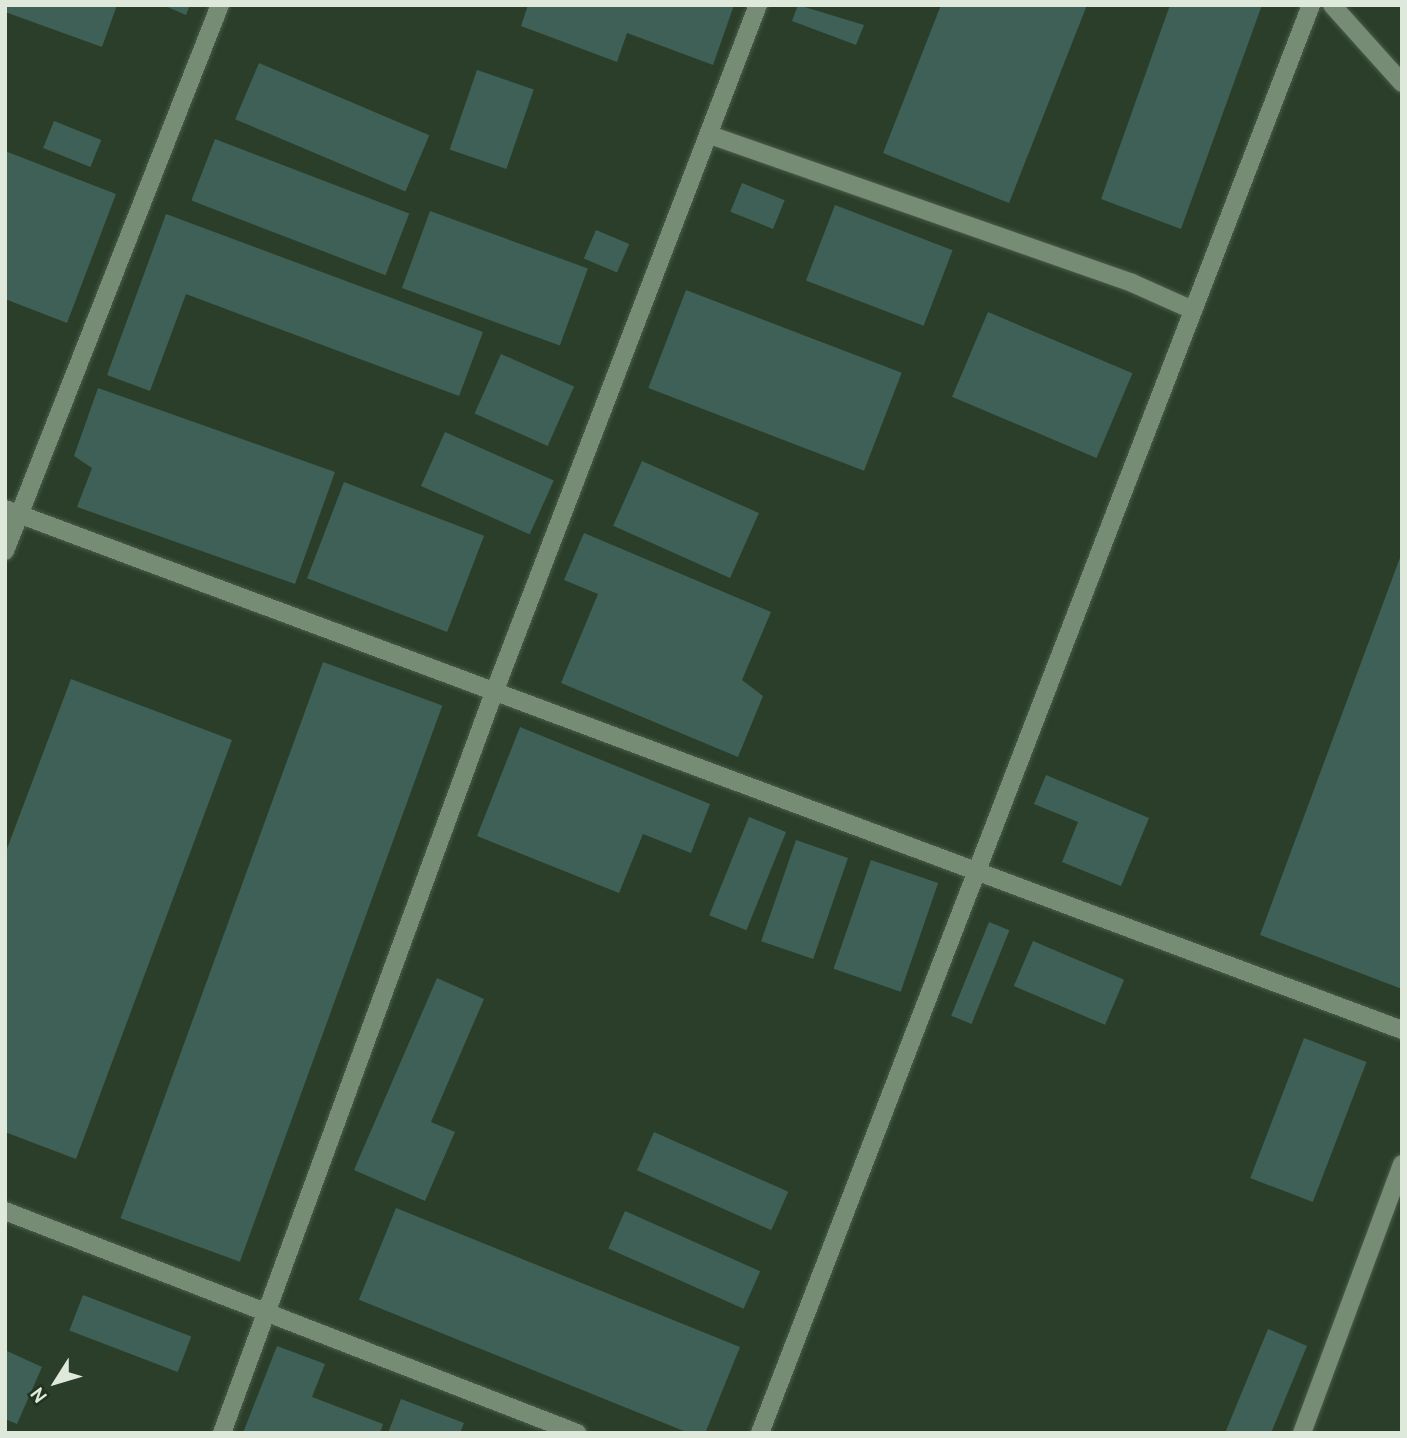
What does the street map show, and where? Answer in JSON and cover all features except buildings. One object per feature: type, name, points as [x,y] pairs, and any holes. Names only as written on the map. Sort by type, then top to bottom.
[{"type":"street","points":[[5,551],[12,512],[220,5]]},
{"type":"street","points":[[222,1433],[495,690],[758,5]]},
{"type":"street","points":[[760,1433],[978,870],[1190,309],[1311,5]]},
{"type":"street","points":[[1332,5],[1402,83]]},
{"type":"street","points":[[710,135],[1132,283],[1190,309]]},
{"type":"street","points":[[12,512],[1402,1030]]},
{"type":"street","points":[[1302,1433],[1402,1164]]},
{"type":"street","points":[[5,1210],[268,1310],[577,1433]]}]
